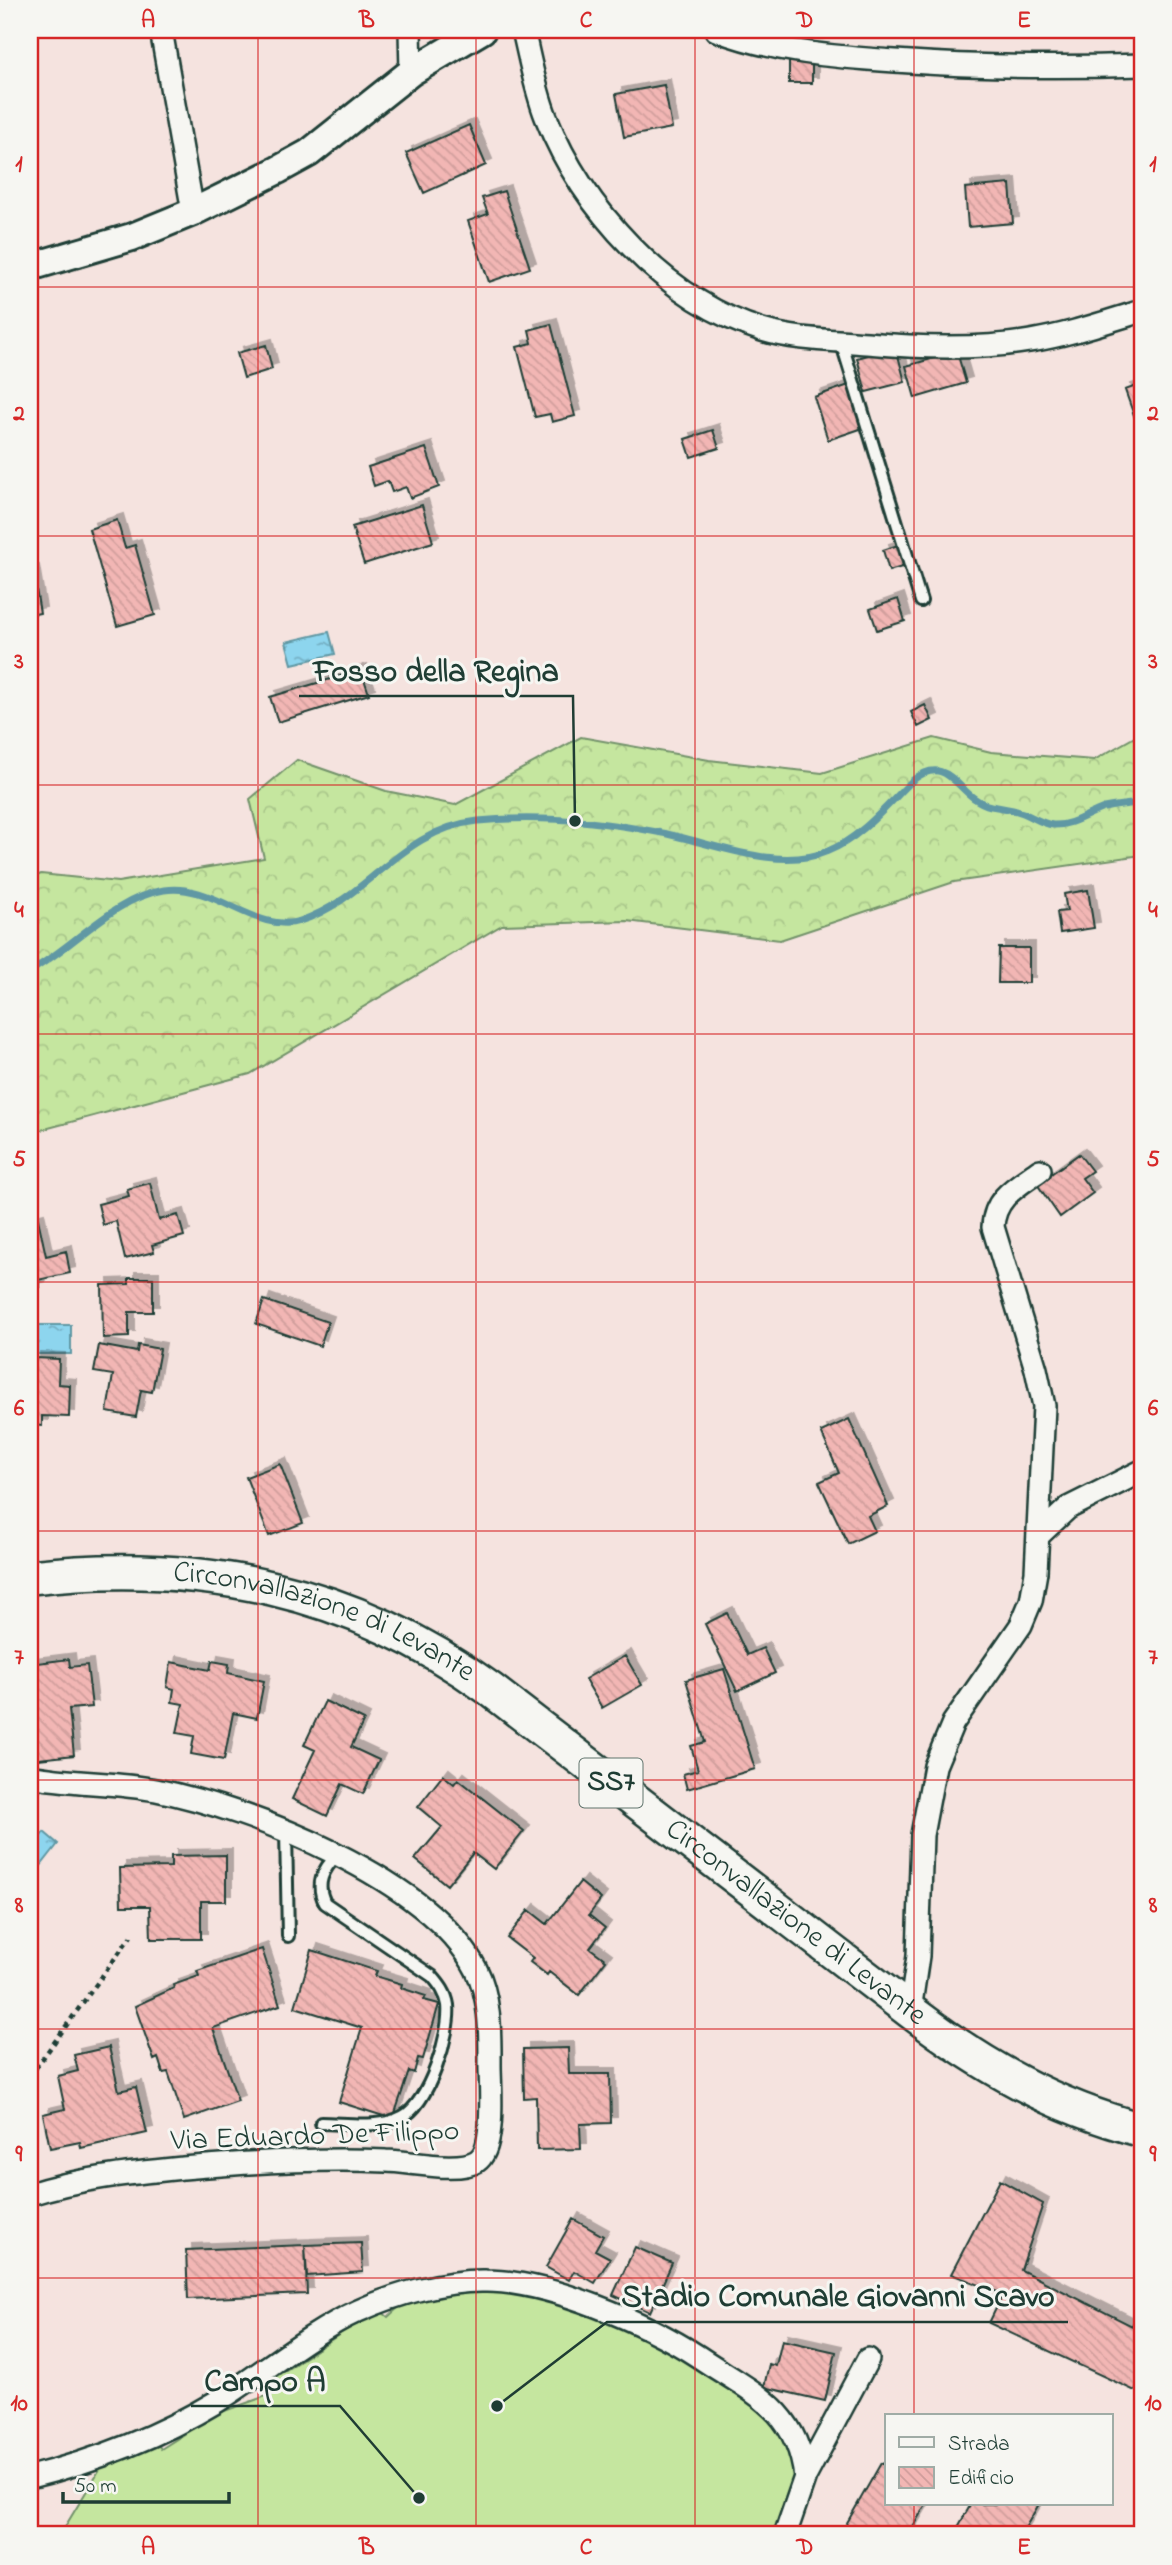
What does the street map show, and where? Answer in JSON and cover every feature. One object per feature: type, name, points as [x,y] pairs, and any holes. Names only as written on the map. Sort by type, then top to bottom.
[{"type":"main road","name":"Circonvallazione di Levante","points":[[30,1577],[120,1572],[222,1577],[316,1599],[399,1632],[490,1689],[910,2011],[980,2061],[1037,2093],[1076,2110],[1142,2130]]},
{"type":"street","points":[[161,30],[193,212]]},
{"type":"street","points":[[410,30],[411,72]]},
{"type":"street","points":[[30,267],[103,247],[193,212],[309,153],[411,72],[482,30]]},
{"type":"street","points":[[523,30],[540,99],[561,149],[603,211],[648,260],[688,294],[739,322],[774,333],[928,347],[1001,345],[1057,335],[1142,311]]},
{"type":"street","points":[[716,30],[765,46],[834,57],[1003,68],[1142,65]]},
{"type":"street","points":[[910,2011],[918,1956],[922,1835],[930,1786],[953,1723],[1024,1619],[1033,1591],[1044,1437],[1043,1397],[993,1227],[995,1212],[1001,1200],[1040,1170]]},
{"type":"street","points":[[1038,1536],[1059,1514],[1142,1471]]},
{"type":"street","name":"Via Eduardo De Filippo","points":[[30,1776],[115,1783],[170,1793],[246,1815],[337,1855],[418,1905],[450,1935],[475,1967],[485,1992],[490,2036],[489,2133],[483,2156],[475,2162],[458,2166],[323,2160],[211,2166],[104,2178],[30,2194]]},
{"type":"street","points":[[30,2477],[103,2456],[173,2425],[359,2311],[437,2287],[488,2281],[524,2285],[592,2306],[685,2348],[783,2416],[797,2438],[805,2477]]},
{"type":"street","points":[[785,2535],[805,2477],[869,2359]]},
{"type":"lane","points":[[841,341],[921,601]]},
{"type":"lane","points":[[286,1831],[288,1936]]},
{"type":"lane","name":"Via Eduardo De Filippo","points":[[321,2123],[383,2122],[408,2113],[421,2099],[432,2079],[448,2015],[445,1993],[432,1976],[325,1903],[320,1891],[323,1872],[337,1855]]},
{"type":"path","points":[[30,2076],[131,1936]]},
{"type":"green space","points":[[1142,733],[1142,855],[954,882],[780,940],[627,921],[502,925],[250,1074],[30,1133],[30,879],[41,874],[118,882],[264,858],[250,799],[297,760],[386,791],[455,805],[581,737],[709,760],[822,773],[934,738],[991,752],[1094,760]]},
{"type":"green space","points":[[473,2287],[526,2293],[602,2319],[674,2355],[720,2382],[774,2421],[787,2439],[794,2465],[789,2510],[780,2535],[60,2535],[103,2464],[156,2442],[161,2449],[216,2414],[272,2394],[265,2384],[364,2318],[382,2312],[388,2317],[400,2306]]},
{"type":"water","points":[[329,632],[335,654],[292,664],[286,642]]},
{"type":"water","points":[[30,1325],[71,1325],[71,1354],[30,1354]]},
{"type":"water","points":[[44,1832],[58,1844],[36,1872],[30,1867],[30,1850]]},
{"type":"building","points":[[271,30],[271,31],[237,32]]},
{"type":"building","points":[[812,60],[812,83],[789,83],[789,61]]},
{"type":"building","points":[[664,85],[672,128],[624,137],[616,94]]},
{"type":"building","points":[[469,125],[486,165],[424,193],[406,153]]},
{"type":"building","points":[[1010,184],[1013,223],[968,227],[965,188]]},
{"type":"building","points":[[504,191],[530,268],[489,282],[468,221],[488,214],[482,198]]},
{"type":"building","points":[[551,324],[575,416],[552,422],[550,414],[535,417],[517,347],[532,343],[529,330]]},
{"type":"building","points":[[266,345],[272,369],[244,378],[237,353]]},
{"type":"building","points":[[896,348],[905,382],[866,392],[857,358]]},
{"type":"building","points":[[957,352],[966,383],[915,398],[906,366]]},
{"type":"building","points":[[1142,384],[1142,434],[1141,435],[1125,390]]},
{"type":"building","points":[[849,385],[863,428],[828,440],[814,397]]},
{"type":"building","points":[[713,430],[719,448],[691,457],[685,439]]},
{"type":"building","points":[[426,448],[439,487],[410,498],[406,487],[392,492],[388,481],[374,486],[368,467]]},
{"type":"building","points":[[422,505],[433,542],[364,564],[352,527]]},
{"type":"building","points":[[117,520],[125,548],[135,545],[155,615],[117,626],[89,529]]},
{"type":"building","points":[[898,545],[905,566],[889,571],[883,550]]},
{"type":"building","points":[[33,571],[40,613],[30,615],[30,572]]},
{"type":"building","points":[[898,599],[905,621],[877,630],[870,609]]},
{"type":"building","points":[[361,670],[369,694],[278,722],[270,697]]},
{"type":"building","points":[[925,705],[932,720],[918,727],[911,712]]},
{"type":"building","points":[[1088,890],[1094,928],[1060,933],[1057,912],[1067,911],[1064,894]]},
{"type":"building","points":[[999,948],[1029,948],[1029,983],[998,983]]},
{"type":"building","points":[[1079,1154],[1092,1171],[1082,1178],[1093,1193],[1060,1217],[1037,1184]]},
{"type":"building","points":[[150,1183],[159,1220],[178,1215],[184,1236],[152,1245],[154,1252],[125,1259],[116,1221],[103,1225],[98,1204],[129,1196],[127,1189]]},
{"type":"building","points":[[38,1219],[46,1256],[66,1251],[70,1273],[38,1280],[40,1287],[30,1290],[30,1221]]},
{"type":"building","points":[[129,1278],[153,1278],[153,1312],[129,1312],[129,1337],[103,1338],[102,1285],[129,1284]]},
{"type":"building","points":[[264,1300],[328,1322],[320,1346],[256,1324]]},
{"type":"building","points":[[99,1345],[137,1352],[138,1345],[160,1349],[152,1392],[141,1390],[136,1417],[107,1412],[113,1375],[94,1372]]},
{"type":"building","points":[[34,1358],[59,1359],[58,1384],[70,1385],[69,1417],[42,1416],[42,1426],[30,1425],[30,1377],[33,1377]]},
{"type":"building","points":[[849,1419],[888,1506],[868,1516],[875,1531],[848,1544],[819,1482],[839,1473],[821,1432]]},
{"type":"building","points":[[280,1464],[303,1523],[269,1536],[246,1477]]},
{"type":"building","points":[[727,1613],[747,1655],[763,1648],[775,1673],[737,1691],[705,1624]]},
{"type":"building","points":[[625,1656],[642,1685],[602,1708],[585,1679]]},
{"type":"building","points":[[69,1659],[70,1667],[87,1665],[92,1707],[69,1709],[74,1755],[30,1760],[30,1664]]},
{"type":"building","points":[[212,1661],[229,1664],[228,1673],[264,1681],[257,1718],[233,1713],[224,1760],[191,1754],[194,1736],[177,1733],[183,1704],[172,1702],[174,1689],[167,1687],[171,1662],[210,1670]]},
{"type":"building","points":[[724,1669],[755,1769],[687,1789],[683,1774],[698,1770],[691,1746],[705,1742],[686,1680]]},
{"type":"building","points":[[325,1701],[364,1720],[351,1747],[379,1760],[363,1794],[342,1784],[327,1816],[292,1799],[315,1750],[304,1745]]},
{"type":"building","points":[[443,1775],[454,1784],[458,1779],[524,1831],[494,1869],[473,1853],[447,1885],[415,1859],[442,1827],[418,1807]]},
{"type":"building","points":[[226,1855],[226,1901],[201,1901],[201,1939],[151,1939],[150,1906],[121,1906],[120,1868],[171,1867],[171,1856]]},
{"type":"building","points":[[580,1882],[601,1899],[589,1915],[605,1928],[590,1948],[606,1960],[579,1995],[549,1972],[547,1975],[530,1962],[533,1958],[507,1938],[529,1910],[547,1924]]},
{"type":"building","points":[[262,1949],[280,2005],[213,2028],[238,2101],[184,2120],[168,2072],[163,2073],[158,2058],[154,2060],[135,2006],[174,1988],[173,1985],[199,1976],[197,1971]]},
{"type":"building","points":[[312,1950],[377,1971],[375,1976],[402,1984],[401,1988],[426,1996],[424,2000],[439,2004],[423,2059],[418,2058],[414,2073],[409,2071],[393,2119],[339,2102],[362,2028],[295,2007]]},
{"type":"building","points":[[109,2047],[119,2091],[136,2087],[147,2133],[81,2148],[80,2142],[50,2148],[43,2114],[65,2109],[58,2076],[78,2071],[74,2055]]},
{"type":"building","points":[[568,2048],[569,2074],[610,2074],[611,2123],[580,2124],[581,2149],[537,2150],[536,2097],[524,2098],[523,2049]]},
{"type":"building","points":[[1000,2180],[1043,2204],[1021,2270],[1132,2326],[1142,2303],[1142,2377],[1135,2391],[989,2323],[1003,2294],[951,2274]]},
{"type":"building","points":[[573,2219],[603,2236],[595,2250],[610,2258],[595,2283],[574,2271],[569,2280],[546,2267]]},
{"type":"building","points":[[361,2243],[363,2272],[307,2276],[305,2245]]},
{"type":"building","points":[[305,2245],[307,2294],[188,2299],[186,2250]]},
{"type":"building","points":[[635,2247],[672,2263],[650,2312],[613,2295]]},
{"type":"building","points":[[782,2340],[836,2352],[825,2401],[764,2387],[769,2364],[776,2366]]},
{"type":"building","points":[[881,2463],[885,2465],[885,2506],[925,2506],[908,2535],[840,2535]]},
{"type":"building","points":[[970,2506],[1038,2506],[1021,2535],[973,2535],[958,2527]]},
{"type":"waterway","points":[[30,971],[111,913],[145,895],[164,890],[200,893],[268,921],[300,921],[324,911],[346,897],[427,837],[451,827],[478,821],[545,819],[613,825],[677,836],[743,853],[787,859],[828,851],[852,838],[874,820],[913,780],[936,771],[954,780],[979,802],[1019,812],[1053,825],[1073,822],[1104,808],[1142,803]]},
{"type":"place","name":"Fosso della Regina","points":[[575,821]]},
{"type":"place","name":"Stadio Comunale Giovanni Scavo","points":[[497,2406]]},
{"type":"place","name":"Campo A","points":[[419,2498]]}]
